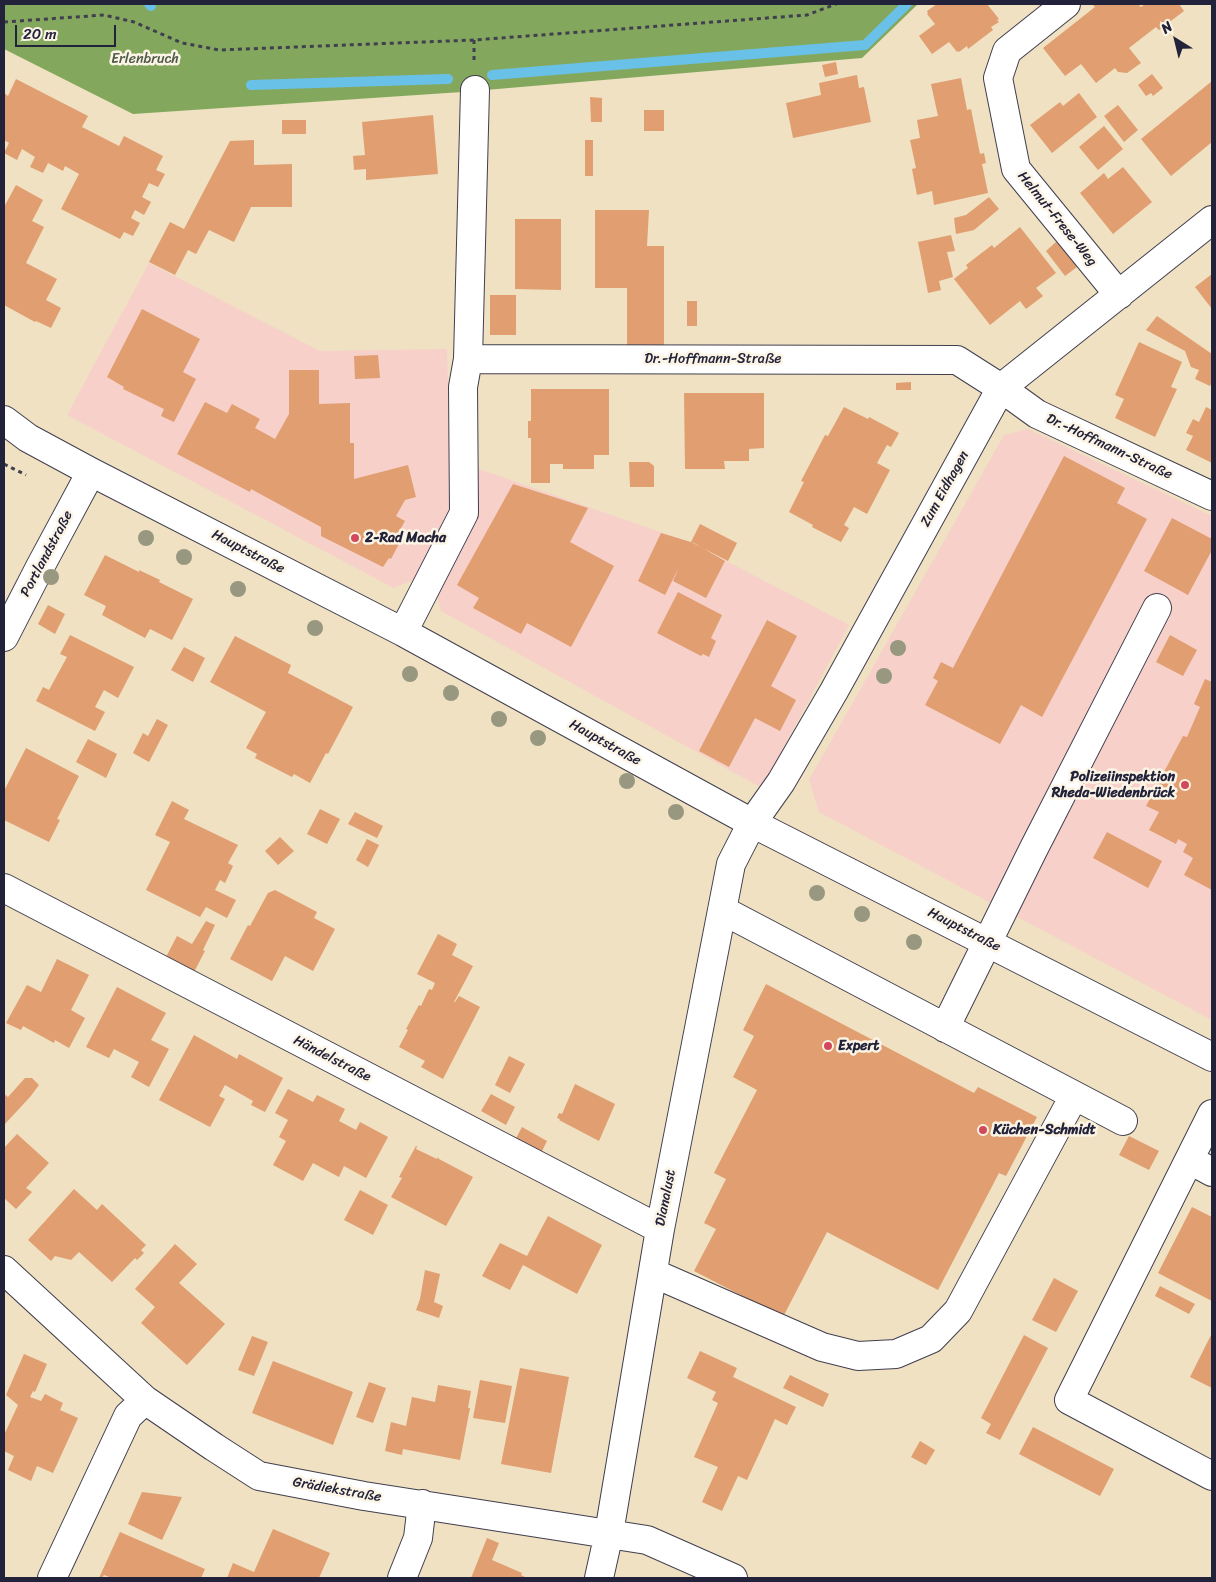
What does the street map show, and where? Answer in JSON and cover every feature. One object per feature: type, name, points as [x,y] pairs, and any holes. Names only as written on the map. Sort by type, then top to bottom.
[{"type":"street","name":"Helmut-Frese-Weg","points":[[1066,4],[1007,51],[998,78],[1016,169],[1119,295]]},
{"type":"street","points":[[403,632],[464,513],[462,386],[468,359],[475,90]]},
{"type":"street","name":"Zum Eidhagen","points":[[752,823],[781,782],[829,699],[1001,388],[1212,220]]},
{"type":"street","name":"Dr.-Hoffmann-Straße","points":[[468,359],[957,360],[1037,414],[1212,496]]},
{"type":"street","name":"Hauptstraße","points":[[4,420],[28,438],[91,472],[403,632],[752,823],[1212,1057]]},
{"type":"street","name":"Portlandstraße","points":[[4,637],[91,472]]},
{"type":"street","points":[[946,1028],[1033,850],[1157,608]]},
{"type":"street","name":"Dianalust","points":[[600,1578],[660,1229],[731,864],[752,823]]},
{"type":"street","name":"Händelstraße","points":[[4,888],[660,1229]]},
{"type":"street","points":[[722,910],[1123,1121]]},
{"type":"street","points":[[653,1273],[822,1347],[858,1356],[896,1354],[931,1338],[958,1311],[1074,1096]]},
{"type":"street","points":[[1212,1114],[1201,1166],[1069,1400],[1212,1476]]},
{"type":"street","name":"Grädiekstraße","points":[[4,1270],[145,1400],[259,1476],[647,1540],[733,1578]]},
{"type":"street","points":[[52,1578],[128,1416],[145,1400]]},
{"type":"street","points":[[402,1578],[418,1538],[422,1504]]},
{"type":"path","points":[[4,22],[104,15],[134,22],[182,42],[219,50],[474,40],[807,15],[836,4]]},
{"type":"shaded area","points":[[149,263],[320,351],[447,349],[451,510],[413,580],[394,588],[67,415]]},
{"type":"shaded area","points":[[1028,429],[1212,516],[1212,1020],[819,812],[809,780],[1004,435]]},
{"type":"shaded area","points":[[476,468],[692,543],[849,625],[762,788],[441,611],[436,594]]},
{"type":"green space","name":"Erlenbruch","points":[[4,4],[918,4],[862,58],[462,92],[133,114],[4,49]]},
{"type":"building","points":[[937,4],[987,4],[999,19],[997,20],[999,22],[991,27],[993,30],[968,49],[967,46],[957,52],[949,42],[932,54],[919,36],[935,24],[927,14],[927,11]]},
{"type":"building","points":[[1092,4],[1138,4],[1141,7],[1145,4],[1179,4],[1184,11],[1159,30],[1156,27],[1129,48],[1141,63],[1127,73],[1118,72],[1115,68],[1096,83],[1081,64],[1065,76],[1043,48],[1095,7]]},
{"type":"building","points":[[836,62],[838,74],[825,77],[822,65]]},
{"type":"building","points":[[1152,74],[1163,88],[1153,96],[1151,93],[1146,96],[1138,85]]},
{"type":"building","points":[[857,75],[859,88],[864,87],[871,122],[793,138],[786,103],[821,95],[819,83]]},
{"type":"building","points":[[961,78],[967,110],[971,109],[980,154],[984,153],[986,163],[982,164],[988,193],[934,205],[932,191],[917,195],[912,169],[916,168],[910,140],[920,138],[917,120],[938,116],[931,84]]},
{"type":"building","points":[[16,79],[88,116],[82,127],[119,146],[124,136],[163,156],[156,170],[165,174],[158,187],[149,183],[142,197],[151,202],[144,215],[135,210],[131,218],[140,223],[133,236],[124,232],[120,239],[61,209],[79,174],[65,166],[63,171],[48,163],[43,173],[30,167],[35,157],[22,149],[17,160],[4,153],[9,143],[4,140],[4,93],[8,96]]},
{"type":"building","points":[[1212,81],[1212,142],[1171,176],[1141,139]]},
{"type":"building","points":[[1079,93],[1097,117],[1052,153],[1030,125],[1060,102],[1063,106]]},
{"type":"building","points":[[590,97],[602,98],[602,122],[591,122]]},
{"type":"building","points":[[1118,105],[1138,130],[1124,142],[1104,116]]},
{"type":"building","points":[[644,110],[664,110],[664,131],[644,131]]},
{"type":"building","points":[[433,115],[438,174],[366,180],[366,169],[354,170],[353,156],[365,155],[362,122]]},
{"type":"building","points":[[282,120],[306,120],[306,134],[282,134]]},
{"type":"building","points":[[1104,126],[1123,149],[1098,170],[1079,147]]},
{"type":"building","points":[[254,140],[254,165],[292,164],[292,207],[251,207],[234,242],[209,230],[196,254],[188,250],[175,275],[149,262],[170,222],[184,229],[230,141]]},
{"type":"building","points":[[585,140],[593,140],[593,176],[585,176]]},
{"type":"building","points":[[1123,167],[1152,202],[1113,234],[1080,193],[1104,173],[1108,179]]},
{"type":"building","points":[[16,185],[43,200],[32,221],[44,227],[26,263],[57,279],[46,300],[61,308],[51,328],[35,322],[4,305],[4,207]]},
{"type":"building","points":[[989,197],[999,209],[974,230],[956,234],[954,218],[966,215]]},
{"type":"building","points":[[595,210],[649,210],[647,246],[664,246],[664,347],[627,347],[627,288],[595,288]]},
{"type":"building","points":[[515,219],[561,219],[561,290],[515,289]]},
{"type":"building","points":[[1020,227],[1056,273],[1036,288],[1043,296],[1026,309],[1020,301],[990,325],[954,279],[968,268],[966,265],[992,245],[994,248]]},
{"type":"building","points":[[951,235],[955,251],[947,252],[953,277],[939,281],[941,290],[928,293],[918,242]]},
{"type":"building","points":[[1057,241],[1077,267],[1065,276],[1046,251]]},
{"type":"building","points":[[1212,274],[1212,309],[1195,287]]},
{"type":"building","points":[[490,295],[516,295],[516,335],[490,335]]},
{"type":"building","points":[[687,301],[697,301],[697,326],[687,326]]},
{"type":"building","points":[[142,309],[200,339],[183,372],[196,379],[174,422],[161,416],[164,409],[123,389],[124,387],[107,377]]},
{"type":"building","points":[[1157,316],[1212,354],[1212,382],[1210,386],[1195,379],[1199,370],[1191,367],[1185,351],[1146,330]]},
{"type":"building","points":[[1139,342],[1182,362],[1171,387],[1177,389],[1155,437],[1115,418],[1124,399],[1115,395]]},
{"type":"building","points":[[378,355],[380,378],[355,379],[354,356]]},
{"type":"building","points":[[289,370],[319,370],[319,404],[350,403],[350,443],[354,443],[354,479],[408,465],[416,497],[405,500],[396,516],[405,521],[396,537],[401,540],[391,559],[389,558],[383,567],[321,536],[321,527],[251,489],[250,492],[177,454],[205,402],[227,413],[232,404],[260,419],[255,428],[275,439],[289,414]]},
{"type":"building","points":[[911,382],[911,390],[896,390],[896,383]]},
{"type":"building","points":[[531,389],[609,389],[609,455],[594,455],[594,469],[563,469],[563,464],[550,464],[550,483],[531,483],[531,438],[528,438],[528,421],[531,421]]},
{"type":"building","points":[[684,393],[764,393],[764,448],[749,449],[749,461],[724,461],[725,469],[685,469]]},
{"type":"building","points":[[844,407],[868,419],[869,417],[899,433],[891,447],[887,445],[877,463],[890,470],[867,514],[854,507],[844,525],[849,528],[841,542],[789,512],[804,482],[801,481],[825,435],[828,436]]},
{"type":"building","points":[[1206,407],[1212,410],[1212,463],[1186,450],[1193,436],[1186,433],[1193,419],[1199,422]]},
{"type":"building","points":[[1064,456],[1125,488],[1117,503],[1147,519],[1042,717],[1021,705],[1000,744],[925,705],[938,681],[933,678],[941,662],[953,668]]},
{"type":"building","points":[[629,462],[649,462],[654,466],[654,487],[630,487]]},
{"type":"building","points":[[513,484],[588,508],[570,542],[614,566],[571,647],[527,623],[521,634],[473,608],[479,598],[457,585]]},
{"type":"building","points":[[1172,518],[1212,539],[1212,550],[1188,595],[1144,571]]},
{"type":"building","points":[[700,524],[737,543],[728,561],[691,542]]},
{"type":"building","points":[[661,533],[694,543],[725,561],[706,598],[673,581],[679,567],[665,595],[638,581]]},
{"type":"building","points":[[105,555],[160,580],[159,582],[193,599],[172,640],[150,629],[145,638],[102,615],[106,606],[84,595]]},
{"type":"building","points":[[678,592],[722,615],[711,638],[716,641],[709,657],[703,654],[701,656],[657,633]]},
{"type":"building","points":[[48,605],[65,614],[55,634],[38,624]]},
{"type":"building","points":[[767,620],[797,636],[771,686],[796,700],[780,731],[755,718],[729,767],[699,751]]},
{"type":"building","points":[[70,635],[134,667],[118,698],[104,690],[95,707],[105,712],[95,731],[36,701],[43,687],[49,690],[67,657],[60,654]]},
{"type":"building","points":[[1170,635],[1197,650],[1183,676],[1156,662]]},
{"type":"building","points":[[235,636],[291,665],[288,673],[353,707],[310,783],[294,774],[292,777],[255,758],[257,754],[246,748],[266,712],[210,682]]},
{"type":"building","points":[[184,647],[205,658],[193,682],[171,670]]},
{"type":"building","name":"Polizeiinspektion Rheda-Wiedenbrück","points":[[1205,679],[1212,682],[1212,890],[1184,875],[1193,858],[1183,852],[1187,844],[1178,839],[1176,844],[1149,830],[1159,812],[1146,806],[1183,736],[1187,737],[1200,707],[1194,704]]},
{"type":"building","points":[[157,719],[168,725],[149,762],[133,753],[143,733],[148,736]]},
{"type":"building","points":[[88,739],[117,754],[106,778],[76,762]]},
{"type":"building","points":[[26,748],[79,776],[57,819],[60,820],[49,842],[4,820],[4,791]]},
{"type":"building","points":[[172,801],[189,810],[184,819],[238,845],[228,863],[233,866],[225,883],[220,880],[215,890],[236,900],[227,918],[206,907],[200,917],[146,890],[170,842],[155,835]]},
{"type":"building","points":[[320,809],[340,819],[327,844],[307,834]]},
{"type":"building","points":[[355,812],[383,826],[377,838],[348,824]]},
{"type":"building","points":[[1107,832],[1162,861],[1148,888],[1093,858]]},
{"type":"building","points":[[280,837],[294,851],[278,865],[265,851]]},
{"type":"building","points":[[367,839],[379,845],[368,867],[356,860]]},
{"type":"building","points":[[275,890],[317,912],[314,918],[335,929],[313,971],[285,956],[272,981],[230,959],[268,893]]},
{"type":"building","points":[[206,921],[215,925],[203,950],[205,951],[193,974],[165,959],[177,936],[192,944]]},
{"type":"building","points":[[438,934],[457,944],[452,955],[473,966],[454,1002],[459,996],[480,1007],[443,1079],[421,1067],[425,1061],[399,1047],[419,1005],[421,1006],[429,989],[432,990],[435,983],[417,974]]},
{"type":"building","points":[[57,959],[89,975],[71,1010],[85,1018],[69,1048],[55,1040],[54,1043],[23,1026],[21,1030],[6,1023],[27,985],[41,992]]},
{"type":"building","points":[[766,984],[974,1093],[978,1087],[1037,1117],[1006,1176],[999,1173],[938,1290],[827,1232],[783,1317],[694,1271],[716,1229],[704,1223],[726,1179],[714,1173],[757,1090],[733,1077],[754,1036],[743,1030]]},
{"type":"building","points":[[117,987],[166,1013],[151,1040],[169,1049],[149,1087],[131,1077],[139,1062],[114,1049],[109,1058],[86,1047]]},
{"type":"building","points":[[194,1035],[237,1059],[239,1054],[283,1078],[265,1112],[251,1105],[253,1101],[225,1085],[219,1096],[225,1099],[210,1127],[159,1100]]},
{"type":"building","points":[[509,1056],[525,1064],[510,1093],[495,1085]]},
{"type":"building","points":[[25,1078],[32,1078],[39,1085],[4,1125],[4,1094],[8,1097]]},
{"type":"building","points":[[575,1084],[615,1104],[599,1141],[557,1118],[559,1113],[562,1114]]},
{"type":"building","points":[[288,1089],[313,1102],[317,1095],[345,1109],[339,1121],[356,1130],[360,1122],[388,1137],[366,1178],[344,1166],[339,1177],[313,1163],[303,1181],[273,1165],[286,1141],[279,1137],[288,1120],[275,1113]]},
{"type":"building","points":[[491,1094],[515,1107],[506,1125],[481,1111]]},
{"type":"building","points":[[522,1127],[547,1141],[541,1153],[515,1140]]},
{"type":"building","points":[[17,1134],[49,1163],[26,1188],[32,1192],[16,1209],[4,1198],[4,1148]]},
{"type":"building","points":[[1129,1136],[1159,1151],[1149,1170],[1119,1155]]},
{"type":"building","points":[[416,1146],[416,1149],[437,1159],[438,1157],[473,1177],[446,1226],[391,1197],[402,1178],[399,1177]]},
{"type":"building","points":[[74,1189],[97,1210],[102,1204],[146,1245],[141,1250],[144,1253],[137,1260],[135,1258],[112,1282],[79,1252],[71,1260],[55,1256],[51,1261],[28,1240]]},
{"type":"building","points":[[360,1190],[388,1205],[373,1235],[344,1220]]},
{"type":"building","points":[[1192,1207],[1212,1217],[1212,1301],[1158,1273]]},
{"type":"building","points":[[548,1216],[602,1245],[577,1294],[523,1265],[510,1290],[482,1276],[500,1243],[527,1256]]},
{"type":"building","points":[[175,1244],[197,1264],[179,1283],[225,1324],[187,1365],[141,1323],[155,1307],[135,1289]]},
{"type":"building","points":[[425,1270],[440,1274],[434,1302],[443,1306],[439,1318],[416,1310]]},
{"type":"building","points":[[1054,1278],[1078,1291],[1056,1332],[1032,1320]]},
{"type":"building","points":[[1160,1286],[1195,1304],[1189,1314],[1155,1296]]},
{"type":"building","points":[[1212,1333],[1212,1388],[1190,1377]]},
{"type":"building","points":[[1024,1335],[1048,1348],[1000,1440],[986,1433],[991,1424],[981,1418]]},
{"type":"building","points":[[252,1336],[268,1342],[254,1376],[238,1370]]},
{"type":"building","points":[[700,1351],[737,1368],[733,1377],[796,1407],[787,1425],[775,1419],[747,1480],[738,1476],[722,1511],[702,1502],[718,1467],[694,1457],[718,1403],[712,1400],[716,1392],[687,1378]]},
{"type":"building","points":[[24,1354],[47,1364],[35,1392],[33,1391],[30,1397],[41,1401],[45,1394],[63,1403],[60,1410],[78,1418],[53,1473],[37,1466],[31,1481],[8,1470],[14,1456],[4,1451],[4,1435],[18,1405],[6,1395]]},
{"type":"building","points":[[273,1361],[353,1392],[333,1445],[252,1413]]},
{"type":"building","points":[[520,1368],[569,1377],[551,1473],[501,1464]]},
{"type":"building","points":[[790,1375],[829,1394],[823,1407],[783,1388]]},
{"type":"building","points":[[480,1380],[512,1386],[505,1423],[473,1418]]},
{"type":"building","points":[[369,1382],[386,1388],[373,1423],[356,1417]]},
{"type":"building","points":[[438,1385],[471,1391],[468,1408],[470,1408],[460,1460],[403,1449],[402,1455],[385,1451],[391,1422],[406,1426],[412,1397],[435,1402]]},
{"type":"building","points":[[1033,1427],[1114,1469],[1100,1496],[1019,1454]]},
{"type":"building","points":[[920,1441],[935,1450],[926,1465],[911,1457]]},
{"type":"building","points":[[142,1492],[182,1497],[162,1540],[128,1524]]},
{"type":"building","points":[[273,1529],[330,1553],[319,1578],[227,1578],[233,1563],[254,1572]]},
{"type":"building","points":[[120,1532],[205,1569],[201,1578],[112,1578],[104,1575],[102,1578],[99,1578]]},
{"type":"building","points":[[487,1538],[499,1543],[492,1560],[522,1573],[521,1575],[527,1578],[471,1578]]},
{"type":"waterway","points":[[492,75],[865,45],[907,4]]},
{"type":"waterway","points":[[251,85],[448,79]]},
{"type":"place","name":"2-Rad Macha","points":[[355,538]]},
{"type":"place","name":"Polizeiinspektion Rheda-Wiedenbrück","points":[[1185,785]]},
{"type":"place","name":"Expert","points":[[828,1046]]},
{"type":"place","name":"Küchen-Schmidt","points":[[983,1130]]}]
